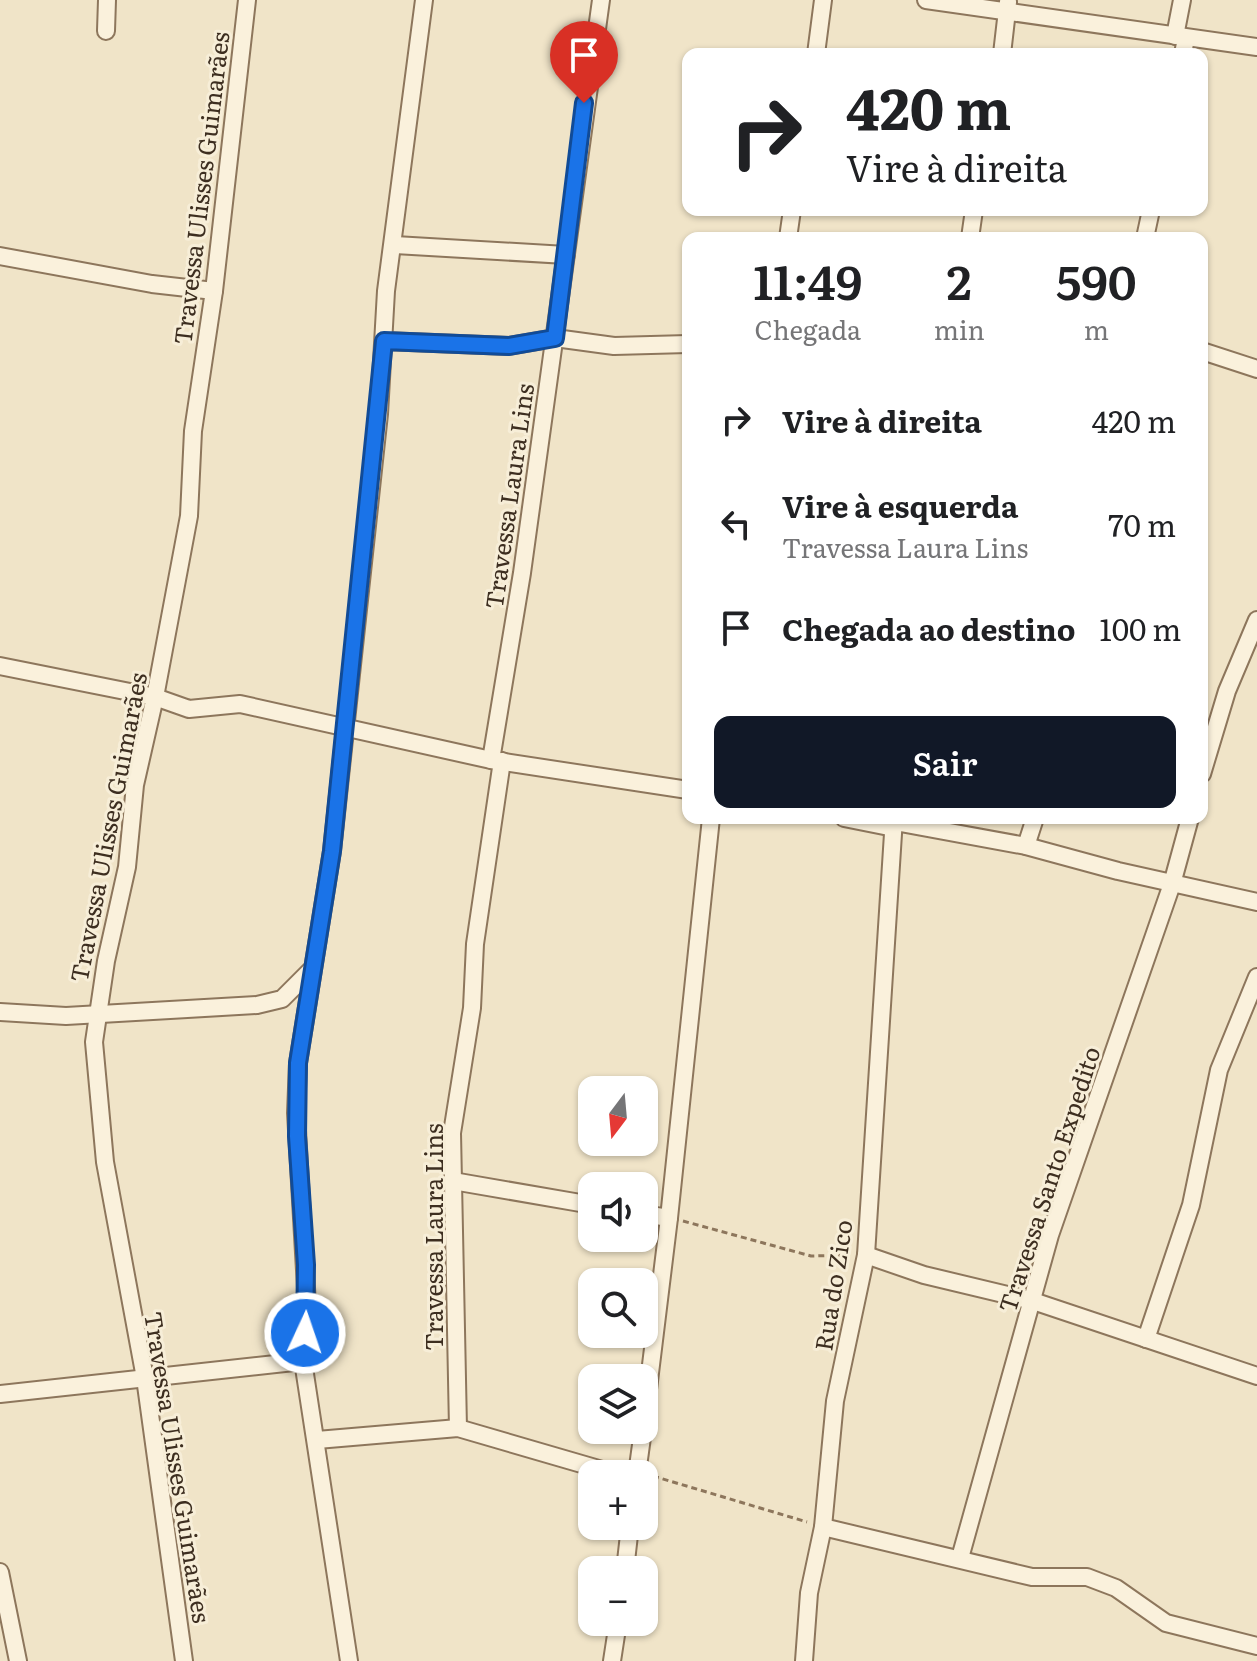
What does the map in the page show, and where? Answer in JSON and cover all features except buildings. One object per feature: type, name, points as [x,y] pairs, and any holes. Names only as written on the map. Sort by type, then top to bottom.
[{"type":"street","points":[[106,31],[107,0]]},
{"type":"street","name":"Travessa Ulisses Guimarães","points":[[184,1661],[145,1378],[105,1162],[94,1060],[97,1015],[127,867],[135,785],[189,516],[193,431],[214,291],[247,0]]},
{"type":"street","points":[[349,1661],[303,1361],[306,1265],[296,1113],[298,1063],[310,971],[332,851],[384,341],[386,291],[395,245],[424,0]]},
{"type":"street","name":"Travessa Laura Lins","points":[[458,1428],[452,1133],[472,1008],[475,944],[496,760],[601,0]]},
{"type":"street","points":[[817,48],[823,0]]},
{"type":"street","points":[[926,0],[1007,5],[1045,19],[1181,43],[1257,47]]},
{"type":"street","points":[[1181,43],[1182,0]]},
{"type":"street","points":[[1003,48],[1007,5]]},
{"type":"street","points":[[395,245],[566,255]]},
{"type":"street","points":[[0,256],[152,284],[214,291]]},
{"type":"street","points":[[384,341],[509,346],[555,338],[614,346],[682,344]]},
{"type":"street","points":[[1208,353],[1257,369]]},
{"type":"street","points":[[1208,754],[1227,691],[1257,620]]},
{"type":"street","points":[[0,666],[155,697],[189,709],[240,704],[496,760],[682,789]]},
{"type":"street","points":[[651,1364],[710,824]]},
{"type":"street","name":"Rua do Zico","points":[[804,1661],[809,1593],[823,1527],[835,1401],[866,1255],[894,824]]},
{"type":"street","points":[[900,824],[1026,846],[1172,884],[1257,902]]},
{"type":"street","points":[[1026,846],[1033,824]]},
{"type":"street","name":"Travessa Santo Expedito","points":[[960,1558],[1050,1235],[1172,884],[1188,824]]},
{"type":"street","points":[[0,1012],[97,1015],[275,1001],[287,996],[310,971]]},
{"type":"street","points":[[1146,1339],[1191,1205],[1219,1070],[1257,977]]},
{"type":"street","points":[[453,1181],[578,1203]]},
{"type":"street","points":[[658,1216],[669,1218]]},
{"type":"street","points":[[866,1255],[924,1275],[1033,1301],[1257,1376]]},
{"type":"street","points":[[0,1394],[303,1361]]},
{"type":"street","points":[[317,1440],[458,1428],[578,1463]]},
{"type":"street","points":[[823,1527],[1032,1577],[1087,1577],[1116,1588],[1166,1623],[1257,1646]]},
{"type":"street","points":[[0,1572],[18,1661]]},
{"type":"street","points":[[612,1661],[616,1636]]},
{"type":"path","points":[[669,1218],[811,1256],[866,1255]]},
{"type":"path","points":[[658,1478],[823,1527]]},
{"type":"route","points":[[305,1333],[306,1265],[296,1113],[298,1063],[310,971],[332,851],[369,514],[384,341],[509,346],[529,345],[555,338],[584,103]]}]
